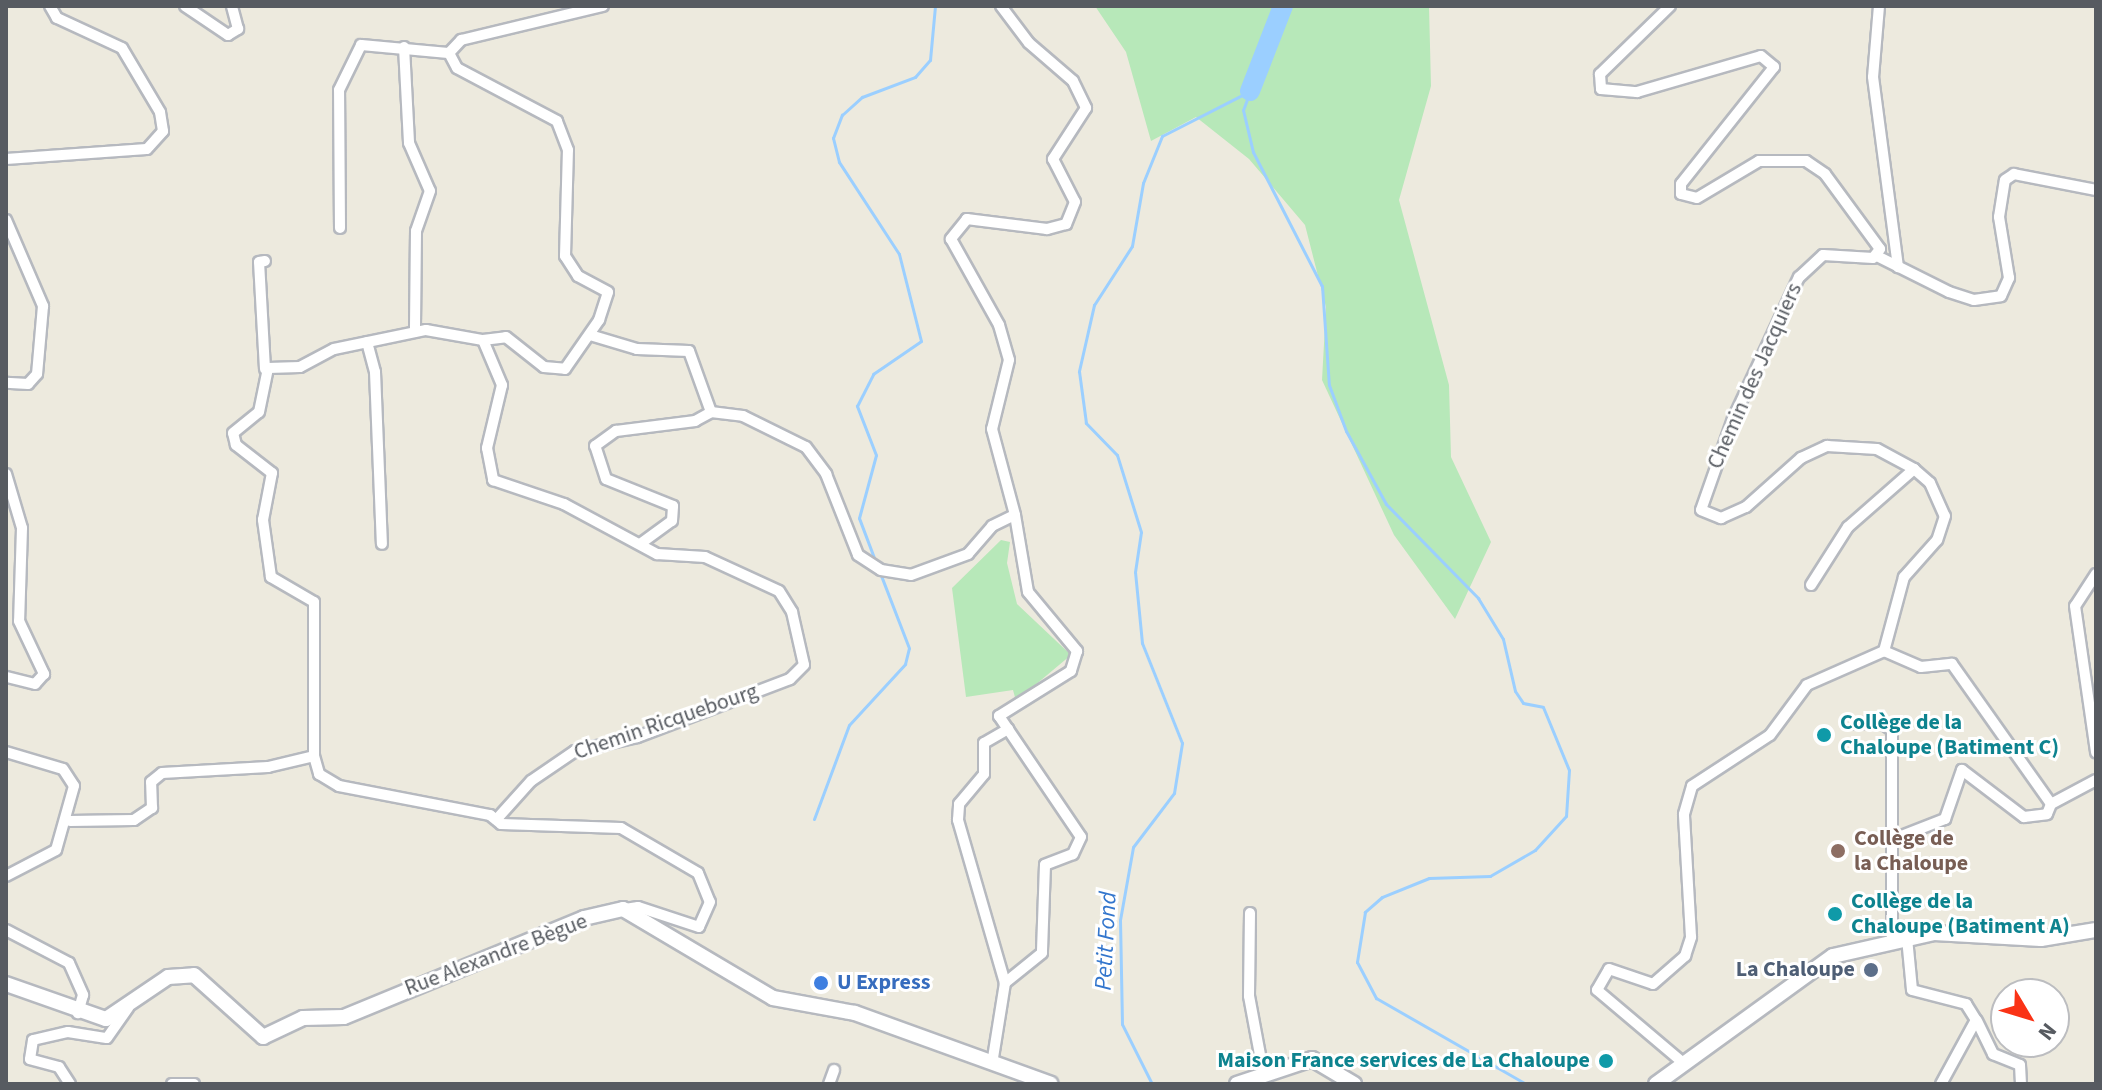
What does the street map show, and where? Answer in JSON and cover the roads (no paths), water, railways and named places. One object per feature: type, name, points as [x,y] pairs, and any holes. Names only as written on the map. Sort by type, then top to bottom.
[{"type":"main road","points":[[623,909],[773,998],[855,1013],[993,1058],[1051,1084]]},
{"type":"main road","name":"Rue Alexandre Bègue","points":[[6,984],[78,1013],[106,1019],[128,1008],[168,977],[194,975],[263,1037],[303,1018],[344,1017],[584,918],[623,909]]},
{"type":"main road","points":[[1656,1084],[1681,1061],[1790,994],[1833,956],[1900,939],[2041,939],[2096,930]]},
{"type":"main road","points":[[1237,1084],[1263,1071],[1312,1059],[1354,1084]]},
{"type":"street","points":[[6,159],[141,150],[162,136],[160,112],[122,48],[57,18],[50,6]]},
{"type":"street","points":[[185,6],[228,35],[238,29],[232,6]]},
{"type":"street","points":[[449,53],[461,40],[603,6]]},
{"type":"street","points":[[1001,6],[1029,43],[1073,81],[1086,108],[1053,159],[1075,202],[1066,224],[1047,229],[967,219],[951,239],[999,325],[1009,360],[992,429],[1015,515],[1028,592],[1077,660],[1071,671],[999,716],[1081,837],[1073,854],[1045,865],[1042,953],[1005,983]]},
{"type":"street","points":[[1670,6],[1600,74],[1601,89],[1637,92],[1761,56],[1774,67],[1681,184],[1681,194],[1697,198],[1759,161],[1806,161],[1877,243],[1877,256],[1974,300],[2001,296],[2009,278],[1999,217],[2005,180],[2014,174],[2096,190]]},
{"type":"street","points":[[1879,6],[1873,77],[1898,267]]},
{"type":"street","points":[[340,228],[341,81],[368,41],[449,53]]},
{"type":"street","points":[[404,47],[409,143],[430,191],[416,231],[415,332]]},
{"type":"street","points":[[265,369],[305,366],[367,342],[415,332],[483,340],[506,337],[555,371],[565,369],[590,335],[608,292],[578,276],[565,256],[565,133],[552,117],[453,65],[449,53]]},
{"type":"street","points":[[6,220],[43,306],[37,374],[28,384],[6,383]]},
{"type":"street","name":"Chemin des Jacquiers","points":[[1877,256],[1823,255],[1799,277],[1701,500],[1706,516],[1746,507],[1801,458],[1827,446],[1877,449],[1914,469]]},
{"type":"street","points":[[265,261],[259,262],[265,369],[259,412],[232,438],[272,473],[263,520],[271,577],[314,602],[314,756],[319,774],[339,786],[496,820],[631,832],[698,873],[710,902],[699,927],[638,907],[623,909]]},
{"type":"street","points":[[590,335],[637,349],[689,351],[711,412]]},
{"type":"street","name":"Chemin Ricquebourg","points":[[483,340],[502,385],[487,448],[493,480],[564,504],[640,544],[718,562],[779,591],[792,612],[800,674],[637,737],[575,751],[531,781],[496,820]]},
{"type":"street","points":[[367,342],[375,372],[382,544]]},
{"type":"street","points":[[640,544],[672,521],[673,506],[606,479],[595,446],[616,431],[695,421],[711,412],[743,416],[806,447],[826,474],[858,555],[881,570],[911,575],[968,554],[992,526],[1015,515]]},
{"type":"street","points":[[1811,585],[1848,527],[1914,469],[1930,483],[1945,516],[1937,540],[1904,577],[1884,651]]},
{"type":"street","points":[[6,474],[22,528],[19,621],[44,674],[35,684],[6,677]]},
{"type":"street","points":[[2096,574],[2076,594],[2075,616],[2096,752]]},
{"type":"street","points":[[1681,1061],[1597,990],[1609,969],[1653,984],[1685,956],[1691,937],[1684,814],[1692,786],[1770,735],[1807,685],[1884,651],[1921,667],[1952,664],[2051,804]]},
{"type":"street","points":[[1857,724],[1879,721],[1892,730],[1900,939],[1912,990],[1966,1004],[1993,1054],[2020,1065],[2021,1084]]},
{"type":"street","points":[[993,1058],[1005,983],[958,820],[959,804],[984,774],[984,743],[1008,729]]},
{"type":"street","points":[[6,752],[71,778],[70,821],[56,850],[6,876]]},
{"type":"street","points":[[70,821],[134,820],[152,808],[151,782],[162,773],[268,767],[314,756]]},
{"type":"street","points":[[1894,839],[1945,819],[1952,782],[1962,770],[2024,817],[2047,814],[2051,804],[2096,780]]},
{"type":"street","points":[[1250,913],[1249,996],[1263,1071]]},
{"type":"street","points":[[6,930],[69,963],[83,995],[78,1013]]},
{"type":"street","points":[[70,1084],[59,1067],[30,1059],[33,1040],[68,1032],[107,1038],[128,1008]]},
{"type":"street","points":[[1941,1084],[1976,1020]]},
{"type":"street","points":[[829,1084],[834,1070]]},
{"type":"street","points":[[172,1084],[194,1084]]},
{"type":"waterway","points":[[876,563],[859,518],[876,455],[857,406],[873,374],[921,341],[899,254],[839,162],[833,138],[842,115],[862,97],[915,77],[930,60],[935,6]]},
{"type":"waterway","points":[[1250,91],[1283,6]]},
{"type":"waterway","points":[[1250,91],[1243,110],[1253,152],[1322,286],[1329,385],[1346,431],[1386,504],[1478,598],[1503,639],[1515,691],[1523,703],[1543,707],[1569,770],[1566,816],[1535,850],[1490,876],[1429,878],[1382,897],[1365,912],[1357,962],[1376,998],[1526,1084]]},
{"type":"waterway","name":"Petit Fond","points":[[1152,1084],[1122,1024],[1120,920],[1133,847],[1174,793],[1182,743],[1142,643],[1135,572],[1141,532],[1117,455],[1086,423],[1079,371],[1094,305],[1132,246],[1143,183],[1162,136],[1248,92]]},
{"type":"waterway","points":[[814,819],[849,725],[905,664],[909,648],[880,573]]},
{"type":"place","name":"Collège de la Chaloupe (Batiment C)","points":[[1824,735]]},
{"type":"place","name":"Collège de la Chaloupe","points":[[1838,851]]},
{"type":"place","name":"Collège de la Chaloupe (Batiment A)","points":[[1835,914]]},
{"type":"place","name":"La Chaloupe","points":[[1871,970]]},
{"type":"place","name":"U Express","points":[[821,983]]},
{"type":"place","name":"Maison France services de La Chaloupe","points":[[1606,1061]]}]
